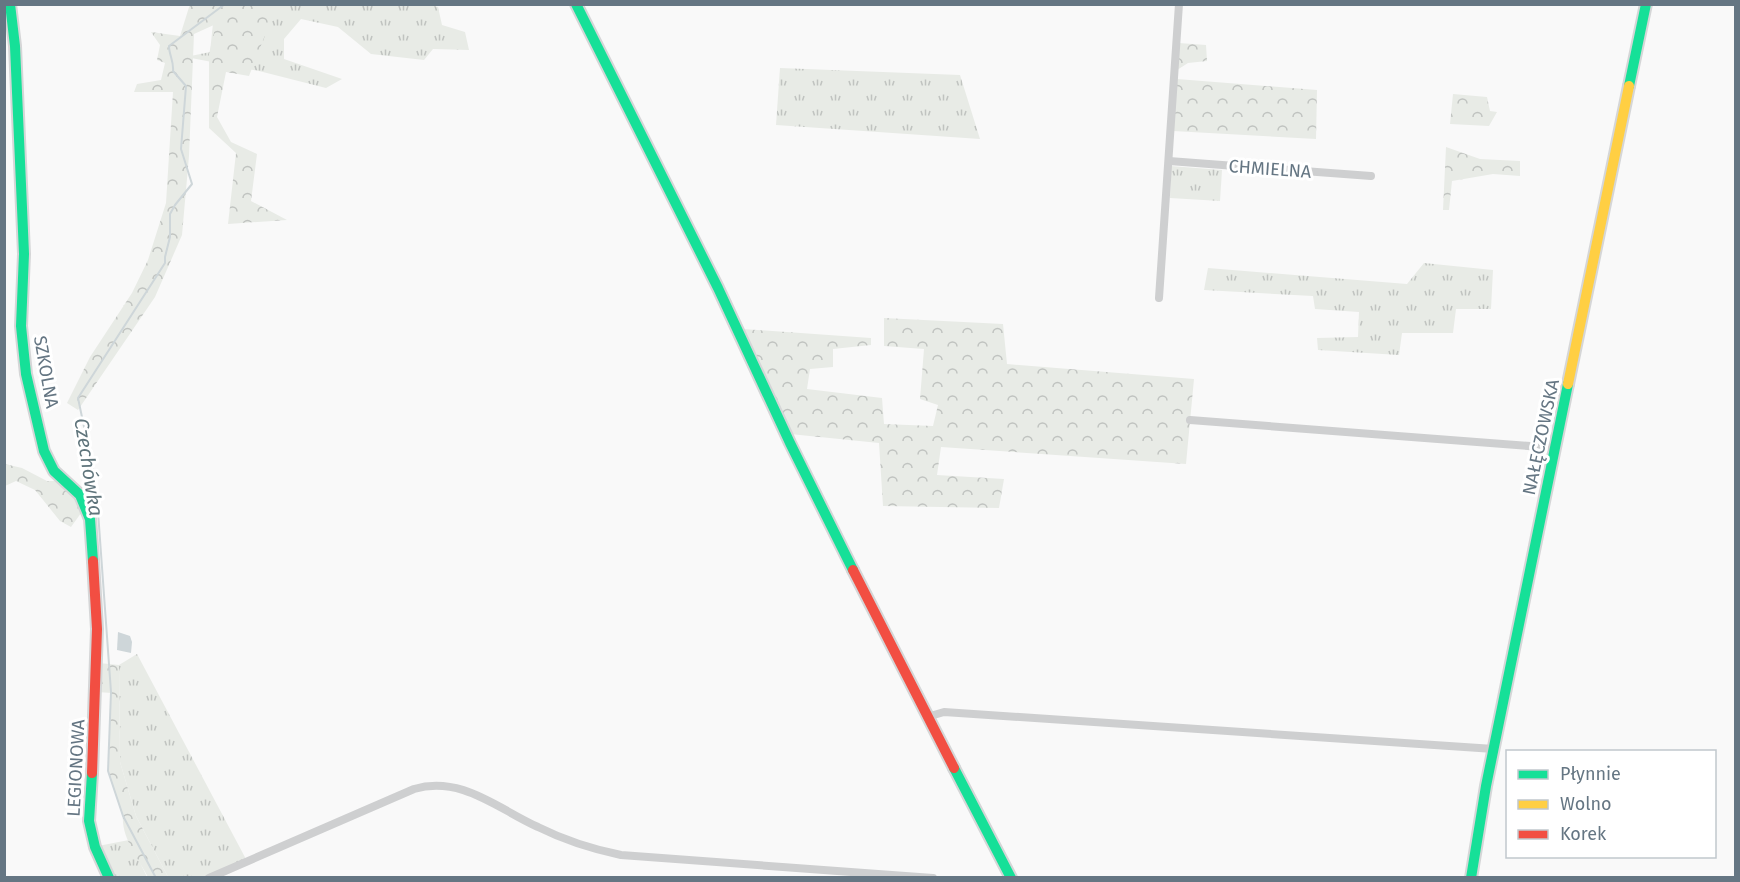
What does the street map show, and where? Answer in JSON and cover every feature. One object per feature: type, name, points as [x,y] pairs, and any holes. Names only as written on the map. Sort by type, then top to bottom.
[{"type":"street","name":"SZKOLNA","points":[[10,4],[10,46],[24,254],[21,326],[26,374],[44,451],[54,471],[80,495],[90,519],[97,629],[95,692]]},
{"type":"street","points":[[576,4],[718,288],[793,448],[927,717],[1010,877]]},
{"type":"street","points":[[1159,298],[1179,4]]},
{"type":"street","name":"NAŁĘCZOWSKA","points":[[1471,878],[1494,749],[1646,4]]},
{"type":"street","name":"CHMIELNA","points":[[1168,161],[1371,176]]},
{"type":"street","points":[[1190,420],[1555,448]]},
{"type":"street","name":"LEGIONOWA","points":[[95,692],[89,821],[95,847],[109,878]]},
{"type":"street","points":[[927,717],[944,712],[1494,749]]},
{"type":"street","points":[[209,878],[414,789],[436,784],[460,789],[490,801],[562,838],[621,855],[933,878]]},
{"type":"green space","points":[[190,4],[265,5],[271,20],[249,76],[226,72],[217,117],[231,142],[257,154],[251,201],[287,220],[228,224],[236,153],[209,128],[209,54],[216,24],[194,34],[189,156],[182,235],[155,297],[78,410],[67,403],[90,357],[132,293],[148,260],[166,203],[173,92],[134,92],[137,84],[161,80],[165,63],[157,60],[160,45],[151,32],[180,36]]},
{"type":"green space","points":[[215,4],[431,5],[438,7],[442,25],[465,32],[469,50],[433,49],[424,60],[371,54],[338,27],[301,19],[284,39],[284,59],[342,79],[326,88],[259,71],[186,57],[210,52]]},
{"type":"green space","points":[[1179,43],[1206,45],[1207,61],[1188,63],[1177,70]]},
{"type":"green space","points":[[780,68],[960,75],[980,139],[776,125]]},
{"type":"green space","points":[[1177,79],[1317,90],[1316,139],[1173,131]]},
{"type":"green space","points":[[1453,94],[1487,97],[1490,111],[1497,112],[1489,126],[1450,124]]},
{"type":"green space","points":[[1446,147],[1480,159],[1520,161],[1520,176],[1493,174],[1452,181],[1449,210],[1443,210]]},
{"type":"green space","points":[[1171,166],[1222,170],[1220,201],[1170,198]]},
{"type":"green space","points":[[1424,263],[1493,270],[1491,309],[1456,309],[1453,333],[1402,333],[1399,355],[1318,350],[1317,338],[1358,337],[1359,312],[1315,309],[1313,296],[1204,290],[1208,268],[1407,284]]},
{"type":"green space","points":[[884,318],[1003,324],[1007,364],[1194,379],[1186,464],[941,447],[937,475],[1004,479],[999,508],[883,506],[879,443],[790,434],[743,329],[871,338],[871,345],[833,349],[833,367],[810,369],[807,389],[882,398],[884,424],[933,426],[938,405],[920,399],[924,349],[884,346]]},
{"type":"green space","points":[[5,464],[22,468],[47,481],[57,481],[67,486],[84,509],[71,527],[60,521],[35,490],[16,481],[5,486]]},
{"type":"green space","points":[[137,654],[247,861],[209,877],[168,877],[136,816],[120,762],[119,665]]},
{"type":"green space","points":[[99,663],[119,665],[120,762],[136,816],[168,877],[148,877],[131,848],[125,832],[123,816],[108,771],[111,693],[98,692]]},
{"type":"green space","points":[[129,840],[147,877],[112,877],[98,846]]},
{"type":"shaded area","points":[[118,632],[130,636],[131,653],[117,650]]},
{"type":"waterway","name":"Czechówka","points":[[156,878],[123,816],[108,771],[111,692],[96,484],[78,398],[165,263],[170,237],[170,214],[192,184],[181,149],[186,86],[173,71],[169,46],[225,4]]},
{"type":"traffic: fast","points":[[10,4],[15,46],[24,254],[21,326],[26,374],[44,451],[54,471],[80,495],[90,519],[93,561]]},
{"type":"traffic: fast","points":[[576,4],[718,288],[790,443],[853,570]]},
{"type":"traffic: fast","points":[[1629,86],[1646,4]]},
{"type":"traffic: fast","points":[[1471,878],[1486,786],[1568,384]]},
{"type":"traffic: fast","points":[[954,768],[1011,878]]},
{"type":"traffic: fast","points":[[92,773],[89,821],[95,847],[109,878]]},
{"type":"traffic: slow","points":[[1568,384],[1629,86]]},
{"type":"traffic: jam","points":[[92,773],[97,629],[93,561]]},
{"type":"traffic: jam","points":[[853,570],[954,768]]}]
